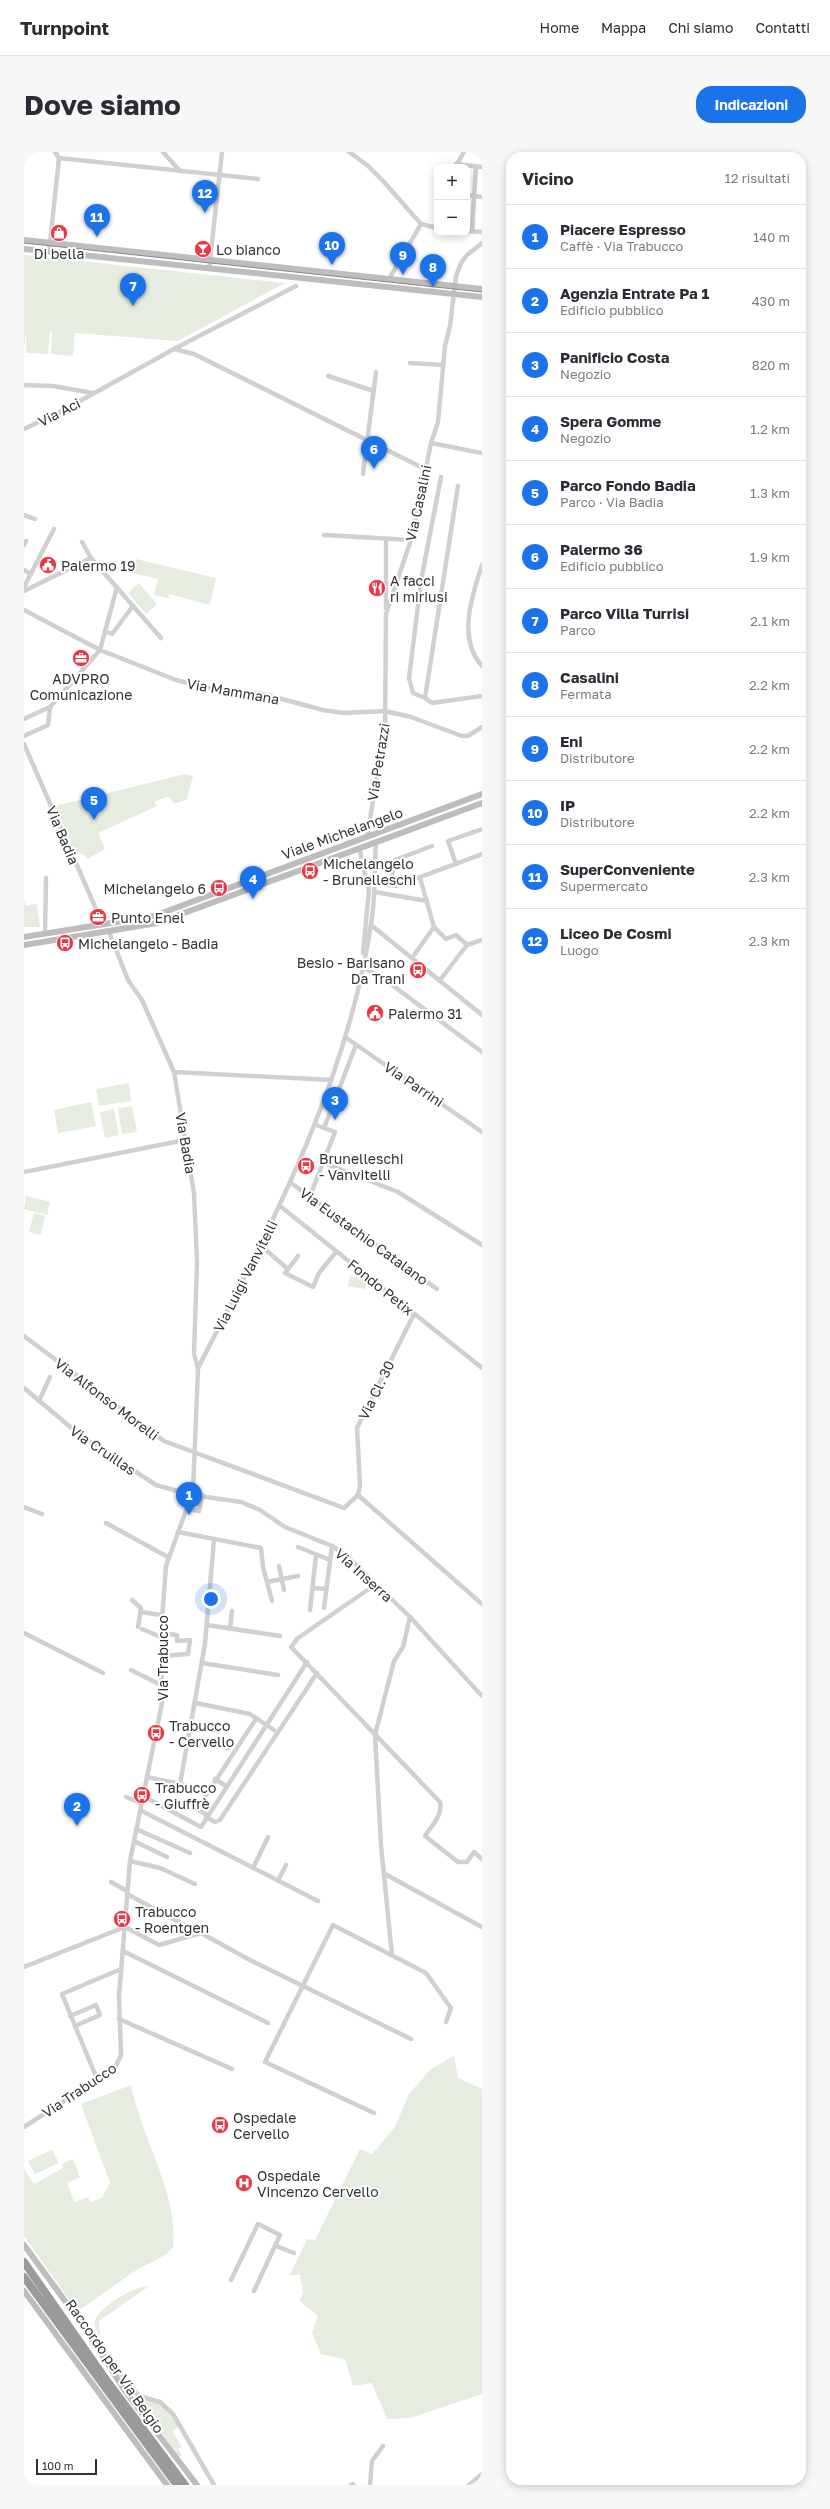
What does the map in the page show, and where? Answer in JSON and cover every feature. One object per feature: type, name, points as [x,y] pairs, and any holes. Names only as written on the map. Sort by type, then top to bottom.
[{"type":"highway","name":"Raccordo per Via Belgio","points":[[24,2262],[107,2381],[185,2485]]},
{"type":"highway","name":"Raccordo per Via Belgio","points":[[24,2278],[177,2485]]},
{"type":"street","points":[[49,252],[59,158],[55,152]]},
{"type":"street","points":[[163,152],[179,170]]},
{"type":"street","points":[[209,269],[222,152]]},
{"type":"street","points":[[350,152],[384,182],[422,224],[434,227]]},
{"type":"street","points":[[457,164],[464,152]]},
{"type":"street","points":[[59,158],[258,179]]},
{"type":"street","points":[[470,166],[482,167]]},
{"type":"street","points":[[476,166],[470,231],[482,232]]},
{"type":"street","points":[[470,195],[482,196]]},
{"type":"street","points":[[389,279],[422,224]]},
{"type":"street","points":[[24,240],[482,289]]},
{"type":"street","points":[[455,286],[461,263],[482,243]]},
{"type":"street","points":[[24,249],[482,298]]},
{"type":"street","name":"Via Aci","points":[[24,429],[296,286]]},
{"type":"street","name":"Via Casalini","points":[[385,711],[386,614],[411,540],[425,469],[441,409],[443,365],[455,286]]},
{"type":"street","points":[[174,349],[194,354],[367,442],[425,469]]},
{"type":"street","points":[[410,363],[443,365]]},
{"type":"street","points":[[363,474],[376,372]]},
{"type":"street","points":[[328,376],[374,391]]},
{"type":"street","points":[[24,385],[53,386],[93,393]]},
{"type":"street","points":[[431,443],[482,453]]},
{"type":"street","points":[[441,477],[420,581],[409,678],[413,693],[432,703],[482,696]]},
{"type":"street","points":[[425,698],[458,486]]},
{"type":"street","points":[[24,515],[35,519]]},
{"type":"street","points":[[24,587],[54,529]]},
{"type":"street","points":[[324,535],[411,540]]},
{"type":"street","points":[[82,542],[92,558],[161,638]]},
{"type":"street","points":[[386,542],[386,614]]},
{"type":"street","points":[[24,591],[92,558]]},
{"type":"street","points":[[482,565],[471,598],[469,624],[472,648],[482,666]]},
{"type":"street","points":[[24,570],[31,574]]},
{"type":"street","points":[[24,719],[50,707],[100,650],[117,587]]},
{"type":"street","points":[[105,631],[112,634],[133,606]]},
{"type":"street","name":"Via Mammana","points":[[24,610],[100,650],[176,680],[203,687],[263,694],[323,710],[344,713],[385,711],[411,717],[462,736],[468,736],[482,727]]},
{"type":"street","points":[[24,736],[48,725],[50,707]]},
{"type":"street","name":"Via Petrazzi","points":[[366,837],[385,729],[385,711]]},
{"type":"street","name":"Via Badia","points":[[24,744],[103,925]]},
{"type":"street","name":"Viale Michelangelo","points":[[24,937],[154,916],[482,794]]},
{"type":"street","name":"Viale Michelangelo","points":[[24,945],[157,923],[482,803]]},
{"type":"street","points":[[456,864],[448,841],[482,829]]},
{"type":"street","points":[[362,967],[376,892],[376,842]]},
{"type":"street","points":[[390,885],[395,860],[432,846]]},
{"type":"street","points":[[359,848],[369,890],[362,967]]},
{"type":"street","points":[[376,882],[396,886],[482,854]]},
{"type":"street","points":[[280,869],[283,877]]},
{"type":"street","points":[[45,934],[46,878]]},
{"type":"street","points":[[420,878],[434,927],[446,940],[456,935],[467,945]]},
{"type":"street","points":[[376,892],[427,901]]},
{"type":"street","points":[[371,925],[482,1015]]},
{"type":"street","points":[[412,958],[434,927]]},
{"type":"street","name":"Via Badia","points":[[109,932],[128,980],[142,1000],[174,1072],[194,1193],[197,1262],[194,1354],[198,1368]]},
{"type":"street","points":[[440,980],[467,945],[482,940]]},
{"type":"street","points":[[362,967],[384,978],[482,1052]]},
{"type":"street","name":"Via Luigi Vanvitelli","points":[[198,1368],[261,1246],[291,1183],[316,1124],[332,1080],[345,1037],[362,967]]},
{"type":"street","name":"Via Parrini","points":[[345,1037],[482,1132]]},
{"type":"street","points":[[324,1128],[356,1045]]},
{"type":"street","points":[[174,1072],[332,1080]]},
{"type":"street","points":[[310,1196],[335,1132],[316,1124]]},
{"type":"street","points":[[24,1172],[185,1140]]},
{"type":"street","points":[[324,1163],[398,1192],[482,1245]]},
{"type":"street","name":"Via Eustachio Catalano","points":[[291,1183],[437,1289]]},
{"type":"street","name":"Fondo Petix","points":[[280,1206],[482,1368]]},
{"type":"street","points":[[261,1246],[288,1268]]},
{"type":"street","points":[[298,1256],[285,1273],[313,1287],[319,1273],[336,1252]]},
{"type":"street","name":"Via Cl. 30","points":[[358,1495],[360,1485],[357,1428],[414,1314]]},
{"type":"street","name":"Via Alfonso Morelli","points":[[24,1336],[164,1441],[344,1508],[358,1495]]},
{"type":"street","name":"Via Trabucco","points":[[24,2127],[115,2068],[120,2062],[119,2019],[130,1862],[141,1803],[157,1735],[163,1686],[161,1615],[168,1556],[188,1509],[192,1495],[198,1368]]},
{"type":"street","points":[[39,1402],[50,1377]]},
{"type":"street","name":"Via Cruillas","points":[[24,1388],[81,1436],[143,1477],[168,1490],[192,1495]]},
{"type":"street","name":"Via Inserra","points":[[192,1495],[202,1495],[241,1502],[260,1510],[285,1527],[332,1546],[346,1555],[410,1617],[482,1696]]},
{"type":"street","points":[[188,1509],[199,1511],[202,1495]]},
{"type":"street","points":[[358,1495],[482,1604]]},
{"type":"street","points":[[24,1506],[42,1514]]},
{"type":"street","points":[[106,1523],[168,1556]]},
{"type":"street","points":[[178,1532],[261,1548],[272,1601]]},
{"type":"street","points":[[180,1784],[196,1703],[202,1663],[207,1626],[214,1539]]},
{"type":"street","points":[[324,1608],[332,1546]]},
{"type":"street","points":[[298,1547],[330,1560]]},
{"type":"street","points":[[310,1610],[316,1555]]},
{"type":"street","points":[[279,1566],[284,1590]]},
{"type":"street","points":[[267,1582],[298,1576]]},
{"type":"street","points":[[376,1584],[298,1638],[291,1647],[440,1802],[442,1809],[440,1814],[425,1836],[458,1862],[467,1862],[474,1852],[482,1859]]},
{"type":"street","points":[[313,1588],[326,1589]]},
{"type":"street","points":[[132,1600],[141,1608],[140,1628],[161,1635],[177,1635],[177,1641],[190,1640],[188,1654],[162,1656]]},
{"type":"street","points":[[230,1629],[232,1611]]},
{"type":"street","points":[[141,1612],[161,1615]]},
{"type":"street","points":[[392,1955],[375,1735],[394,1661],[403,1647],[410,1617]]},
{"type":"street","points":[[207,1626],[280,1636]]},
{"type":"street","points":[[24,1633],[103,1673]]},
{"type":"street","points":[[143,1796],[201,1827],[306,1662]]},
{"type":"street","points":[[202,1663],[278,1675]]},
{"type":"street","points":[[131,1670],[163,1686]]},
{"type":"street","points":[[256,1719],[215,1779],[197,1809],[215,1822],[220,1820],[317,1673]]},
{"type":"street","points":[[196,1703],[250,1714],[274,1730]]},
{"type":"street","points":[[188,1740],[228,1748]]},
{"type":"street","points":[[147,1777],[199,1788]]},
{"type":"street","points":[[215,1779],[226,1786]]},
{"type":"street","points":[[126,1797],[141,1803]]},
{"type":"street","points":[[140,1810],[318,1902]]},
{"type":"street","points":[[136,1829],[190,1854]]},
{"type":"street","points":[[253,1868],[268,1837]]},
{"type":"street","points":[[134,1840],[167,1856]]},
{"type":"street","points":[[130,1862],[160,1868],[196,1884]]},
{"type":"street","points":[[278,1881],[286,1865]]},
{"type":"street","points":[[385,1874],[482,1927]]},
{"type":"street","points":[[111,1882],[196,1932],[201,1933],[302,1987],[411,2039]]},
{"type":"street","points":[[374,2113],[265,2062],[334,1925],[426,1973],[451,2008],[446,2022]]},
{"type":"street","points":[[24,1966],[125,1927],[159,1945],[196,1932]]},
{"type":"street","points":[[123,1951],[268,2023]]},
{"type":"street","points":[[97,2079],[62,1994],[122,1970]]},
{"type":"street","points":[[70,2016],[96,2005],[100,2015],[75,2026]]},
{"type":"street","points":[[119,2019],[232,2069]]},
{"type":"street","points":[[231,2280],[258,2224],[280,2235],[254,2291]]},
{"type":"street","points":[[24,2245],[97,2345],[139,2396],[160,2402],[173,2414],[214,2485]]},
{"type":"street","points":[[276,2246],[294,2253]]},
{"type":"street","points":[[24,2290],[167,2485]]},
{"type":"street","points":[[97,2345],[125,2391],[197,2485]]},
{"type":"street","points":[[370,2485],[372,2461],[383,2446]]},
{"type":"street","points":[[469,2485],[482,2474]]},
{"type":"shaded area","points":[[24,255],[285,283],[178,341],[75,333],[73,356],[51,354],[52,332],[50,331],[48,354],[26,353],[26,330],[24,353]]},
{"type":"shaded area","points":[[136,559],[216,578],[210,605],[169,594],[168,598],[154,595],[158,579],[133,573]]},
{"type":"shaded area","points":[[139,583],[157,604],[146,614],[128,593]]},
{"type":"shaded area","points":[[185,774],[193,776],[187,799],[174,804],[169,796],[154,802],[157,806],[98,833],[105,849],[87,859],[84,854],[76,854],[55,806]]},
{"type":"shaded area","points":[[24,900],[26,906],[37,904],[40,927],[24,927]]},
{"type":"shaded area","points":[[129,1083],[131,1101],[99,1106],[96,1089]]},
{"type":"shaded area","points":[[91,1102],[96,1126],[58,1133],[54,1110]]},
{"type":"shaded area","points":[[132,1106],[137,1132],[122,1134],[118,1108]]},
{"type":"shaded area","points":[[114,1109],[119,1135],[105,1138],[100,1112]]},
{"type":"shaded area","points":[[26,1196],[50,1202],[47,1215],[24,1209]]},
{"type":"shaded area","points":[[34,1213],[45,1216],[41,1235],[29,1232]]},
{"type":"shaded area","points":[[350,1276],[367,1280],[365,1289],[348,1286]]},
{"type":"shaded area","points":[[454,2056],[458,2078],[482,2089],[482,2394],[410,2418],[387,2419],[372,2383],[353,2386],[345,2359],[321,2354],[312,2333],[318,2316],[300,2301],[303,2292],[300,2275],[290,2275],[307,2239],[315,2240],[360,2149],[372,2154],[395,2127],[409,2094],[431,2069]]},
{"type":"shaded area","points":[[131,2085],[136,2105],[165,2187],[173,2227],[173,2247],[167,2254],[135,2271],[81,2309],[73,2305],[24,2236],[24,2169],[34,2184],[63,2168],[62,2164],[73,2159],[80,2177],[67,2183],[74,2202],[88,2197],[90,2202],[102,2198],[110,2183],[81,2104]]},
{"type":"shaded area","points":[[52,2150],[59,2163],[35,2174],[28,2161]]},
{"type":"shaded area","points":[[149,2286],[99,2321],[100,2341],[94,2323],[102,2310],[126,2293]]},
{"type":"shaded area","points":[[115,2368],[139,2398],[160,2404],[180,2426],[172,2431],[182,2447],[178,2449],[182,2455],[179,2457]]},
{"type":"tram line","points":[[24,243],[482,292]]},
{"type":"place","name":"Liceo De Cosmi","points":[[205,213]]},
{"type":"place","name":"Di bella","points":[[59,233]]},
{"type":"place","name":"SuperConveniente","points":[[97,237]]},
{"type":"place","name":"Lo bianco","points":[[203,249]]},
{"type":"place","name":"IP","points":[[332,265]]},
{"type":"place","name":"Eni","points":[[403,275]]},
{"type":"place","name":"Casalini","points":[[433,287]]},
{"type":"place","name":"Parco Villa Turrisi","points":[[133,306]]},
{"type":"place","name":"Palermo 36","points":[[374,469]]},
{"type":"place","name":"Palermo 19","points":[[48,565]]},
{"type":"place","name":"A facci ri miriusi","points":[[377,588]]},
{"type":"place","name":"ADVPRO Comunicazione","points":[[81,658]]},
{"type":"place","name":"Parco Fondo Badia","points":[[94,820]]},
{"type":"place","name":"Michelangelo - Brunelleschi","points":[[310,871]]},
{"type":"place","name":"Michelangelo 6","points":[[219,888]]},
{"type":"place","name":"Spera Gomme","points":[[253,899]]},
{"type":"place","name":"Punto Enel","points":[[98,917]]},
{"type":"place","name":"Michelangelo - Badia","points":[[65,943]]},
{"type":"place","name":"Besio - Barisano Da Trani","points":[[418,970]]},
{"type":"place","name":"Palermo 31","points":[[375,1013]]},
{"type":"place","name":"Panificio Costa","points":[[335,1120]]},
{"type":"place","name":"Brunelleschi - Vanvitelli","points":[[306,1166]]},
{"type":"place","name":"Piacere Espresso","points":[[189,1515]]},
{"type":"place","name":"Trabucco - Cervello","points":[[156,1733]]},
{"type":"place","name":"Trabucco - Giuffrè","points":[[142,1795]]},
{"type":"place","name":"Agenzia Entrate Pa 1","points":[[77,1826]]},
{"type":"place","name":"Trabucco - Roentgen","points":[[122,1919]]},
{"type":"place","name":"Ospedale Cervello","points":[[220,2125]]},
{"type":"place","name":"Ospedale Vincenzo Cervello","points":[[244,2183]]}]
